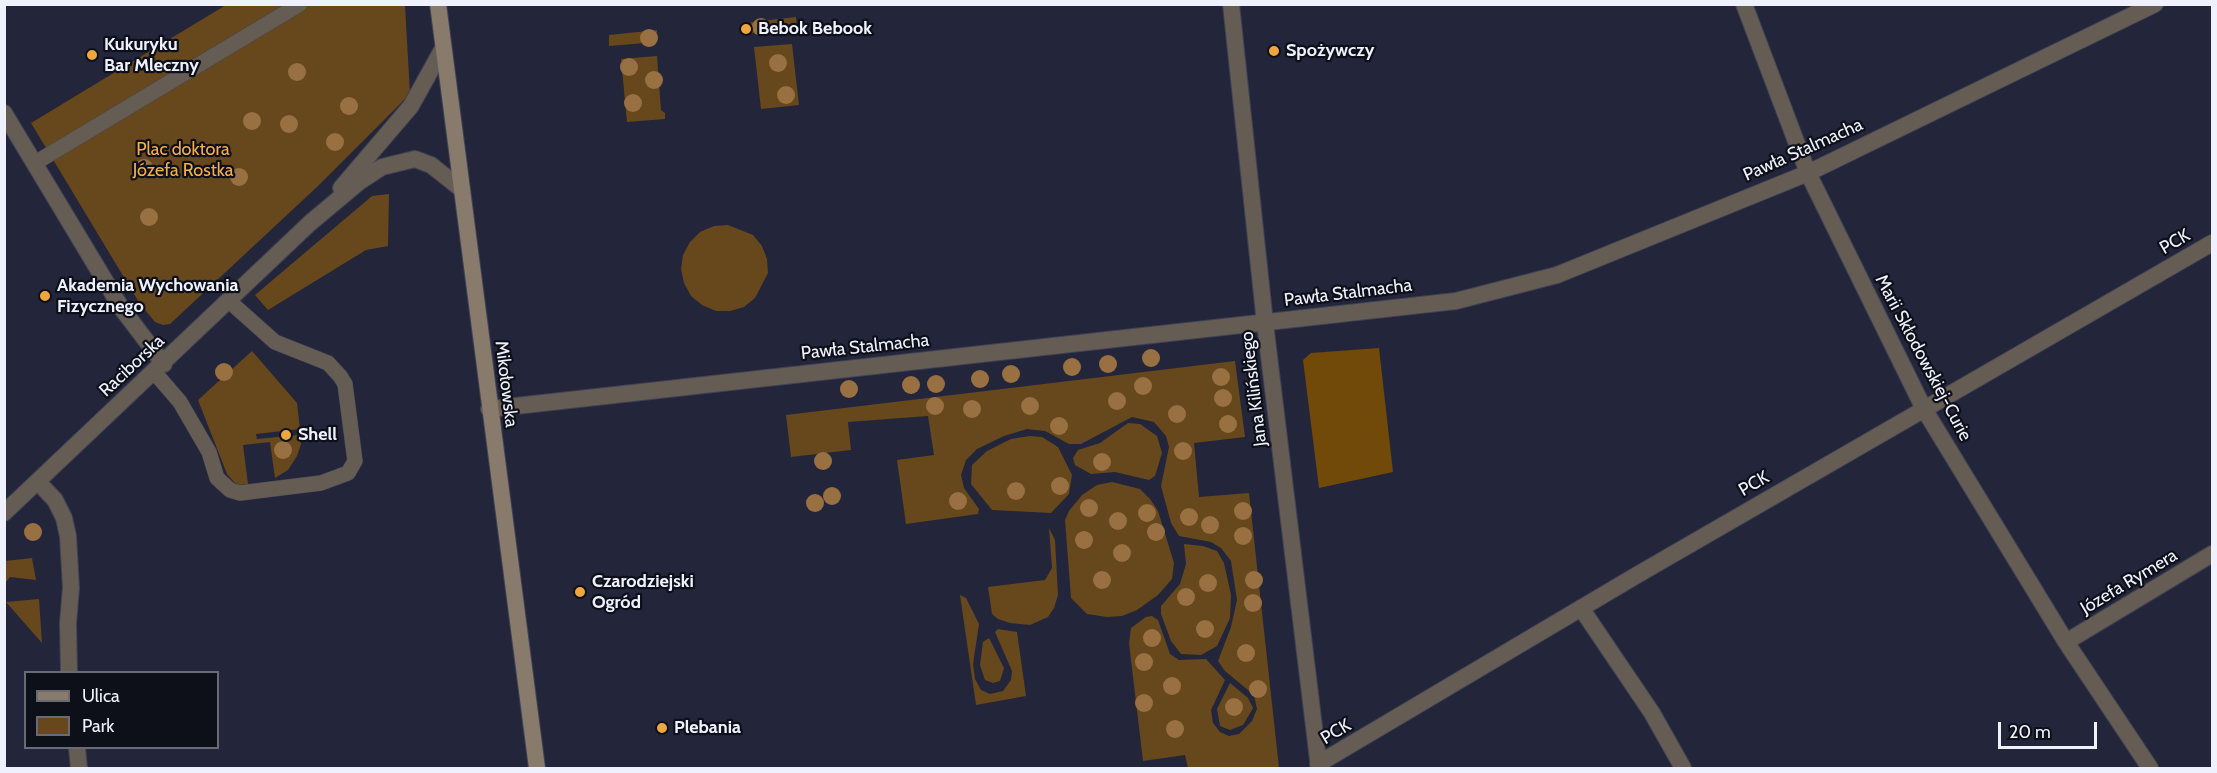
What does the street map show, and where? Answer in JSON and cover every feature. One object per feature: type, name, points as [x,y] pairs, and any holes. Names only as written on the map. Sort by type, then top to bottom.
[{"type":"main road","name":"Mikołowska","points":[[438,4],[442,50],[537,768]]},
{"type":"street","name":"Jana Kilińskiego","points":[[1231,4],[1265,323],[1319,766]]},
{"type":"street","name":"Marii Skłodowskiej-Curie","points":[[1744,4],[1808,173],[1924,409],[2066,642],[2150,768]]},
{"type":"street","name":"Pawła Stalmacha","points":[[489,410],[1456,300],[1557,275],[1808,173],[2155,4]]},
{"type":"street","name":"Raciborska","points":[[4,513],[310,223],[411,106],[442,50]]},
{"type":"street","points":[[4,113],[159,368]]},
{"type":"street","name":"Raciborska","points":[[310,223],[382,167],[415,159],[431,165],[460,188]]},
{"type":"street","name":"PCK","points":[[1319,766],[1581,608],[2212,243]]},
{"type":"street","points":[[38,482],[55,501],[64,518],[69,536],[71,588],[68,624],[69,671]]},
{"type":"street","name":"Józefa Rymera","points":[[2066,642],[2212,554]]},
{"type":"street","points":[[1581,608],[1652,713],[1683,768]]},
{"type":"street","points":[[77,749],[79,768]]},
{"type":"lane","points":[[35,163],[300,4]]},
{"type":"lane","points":[[159,368],[209,452],[217,478],[230,490],[240,493],[321,483],[348,473],[355,461],[345,384],[340,376],[328,363],[275,342],[229,301]]},
{"type":"green space","name":"Plac doktora Józefa Rostka","points":[[226,5],[405,5],[410,94],[318,186],[170,324],[163,325],[155,322],[140,304],[31,123]]},
{"type":"green space","points":[[796,17],[797,29],[752,33],[751,22]]},
{"type":"green space","points":[[657,30],[657,42],[609,46],[609,35]]},
{"type":"green space","points":[[792,44],[799,105],[761,109],[754,47]]},
{"type":"green space","points":[[657,56],[661,110],[665,113],[665,119],[627,122],[621,59]]},
{"type":"green space","points":[[389,194],[388,246],[366,250],[268,310],[255,295],[372,196]]},
{"type":"green space","points":[[728,225],[753,235],[762,246],[767,259],[768,273],[755,298],[744,307],[730,311],[716,311],[702,305],[691,296],[684,283],[681,269],[683,255],[690,242],[700,232],[714,226]]},
{"type":"green space","points":[[252,351],[297,403],[300,429],[256,434],[257,439],[299,435],[301,444],[288,470],[275,478],[270,442],[243,445],[248,484],[241,485],[235,483],[227,474],[198,400]]},
{"type":"green space","points":[[1235,361],[1245,437],[1194,443],[1199,497],[1249,493],[1279,768],[1188,768],[1185,755],[1143,761],[1129,643],[1131,628],[1146,617],[1152,616],[1158,620],[1170,654],[1179,660],[1206,659],[1225,680],[1211,710],[1213,723],[1220,732],[1229,736],[1239,734],[1252,721],[1257,709],[1254,695],[1225,671],[1218,661],[1231,627],[1237,600],[1231,561],[1221,548],[1211,542],[1179,536],[1171,523],[1161,486],[1169,447],[1166,436],[1154,422],[1132,417],[1081,444],[1069,444],[1045,431],[1027,429],[1004,436],[977,449],[966,460],[961,475],[964,488],[979,509],[978,514],[906,524],[897,460],[934,455],[928,416],[848,422],[851,450],[791,457],[786,415]]},
{"type":"green space","points":[[1128,423],[1140,424],[1157,436],[1162,453],[1155,476],[1149,480],[1115,472],[1091,474],[1075,465],[1073,458],[1078,450],[1100,443]]},
{"type":"green space","points":[[1042,437],[1058,447],[1072,475],[1069,494],[1051,513],[992,510],[971,484],[972,465],[987,451],[1011,439]]},
{"type":"green space","points":[[1112,482],[1140,489],[1150,499],[1158,511],[1174,563],[1172,579],[1158,595],[1137,610],[1122,616],[1107,617],[1087,614],[1071,598],[1065,520],[1082,495],[1097,485]]},
{"type":"green space","points":[[1049,528],[1055,540],[1058,595],[1054,608],[1048,617],[1030,625],[998,619],[992,614],[988,587],[1045,580],[1052,568]]},
{"type":"green space","points":[[1184,544],[1203,546],[1217,551],[1224,563],[1231,595],[1230,618],[1217,646],[1201,655],[1181,654],[1171,641],[1161,614],[1161,606],[1180,584],[1186,564]]},
{"type":"green space","points":[[32,558],[36,580],[10,577],[5,583],[5,561]]},
{"type":"green space","points":[[960,595],[966,598],[979,624],[973,664],[975,679],[981,690],[990,694],[1003,691],[1011,680],[1012,671],[995,632],[998,629],[1017,632],[1026,696],[976,705]]},
{"type":"green space","points":[[39,599],[42,643],[6,602]]},
{"type":"green space","points":[[989,638],[1004,668],[1000,681],[993,683],[985,680],[980,665],[983,642]]},
{"type":"green space","points":[[1230,683],[1248,698],[1253,708],[1243,725],[1230,730],[1220,726],[1217,709]]},
{"type":"shaded area","points":[[1379,348],[1393,472],[1319,488],[1303,360],[1311,353]]},
{"type":"place","name":"Bebok Bebook","points":[[746,29]]},
{"type":"place","name":"Spożywczy","points":[[1274,51]]},
{"type":"place","name":"Kukuryku Bar Mleczny","points":[[92,55]]},
{"type":"place","name":"Akademia Wychowania Fizycznego","points":[[45,296]]},
{"type":"place","name":"Shell","points":[[286,435]]},
{"type":"place","name":"Czarodziejski Ogród","points":[[580,592]]},
{"type":"place","name":"Plebania","points":[[662,728]]}]
